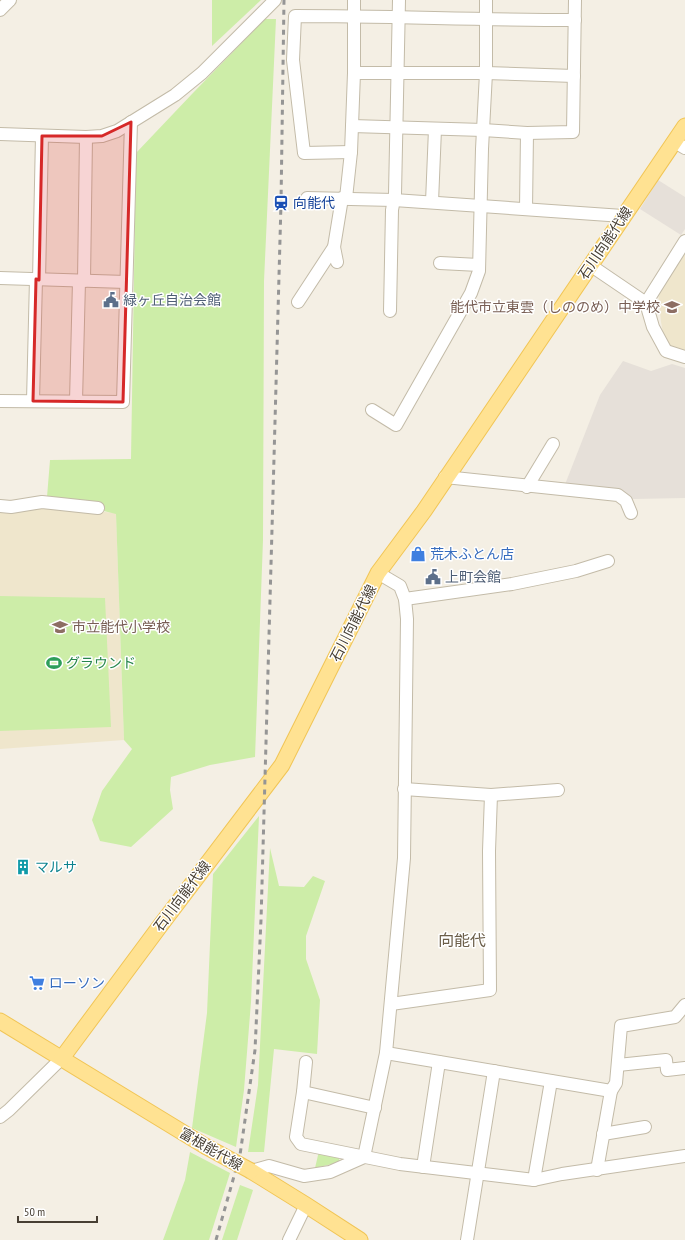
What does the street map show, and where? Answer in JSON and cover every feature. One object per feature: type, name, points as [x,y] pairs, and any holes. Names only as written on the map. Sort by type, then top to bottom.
[{"type":"main road","name":"石川向能代線","points":[[62,1058],[164,920],[282,766],[378,573],[424,511],[623,216],[680,145],[685,126]]},
{"type":"main road","points":[[0,1021],[62,1058]]},
{"type":"main road","name":"富根能代線","points":[[62,1058],[205,1146],[306,1205],[360,1240]]},
{"type":"street","points":[[0,10],[10,0]]},
{"type":"street","points":[[0,134],[86,137],[102,136],[117,131],[175,95],[202,73],[274,0]]},
{"type":"street","points":[[298,302],[334,247],[344,198],[351,152],[354,73],[354,0]]},
{"type":"street","points":[[390,311],[392,210],[394,200],[397,128],[399,0]]},
{"type":"street","points":[[372,410],[396,425],[471,293],[479,271],[480,205],[486,73],[486,0]]},
{"type":"street","points":[[352,126],[435,128],[527,133],[573,132],[575,0]]},
{"type":"street","points":[[351,152],[304,153],[293,60],[295,16],[354,16],[486,20],[575,20]]},
{"type":"street","points":[[354,73],[486,73],[574,76]]},
{"type":"street","points":[[0,401],[123,402],[131,122]]},
{"type":"street","points":[[432,202],[435,128]]},
{"type":"street","points":[[526,209],[527,133]]},
{"type":"street","points":[[33,401],[42,136]]},
{"type":"street","points":[[76,401],[82,281],[86,137]]},
{"type":"street","points":[[307,198],[432,202],[623,216]]},
{"type":"street","points":[[646,303],[685,241]]},
{"type":"street","points":[[334,247],[338,262]]},
{"type":"street","points":[[440,263],[478,265]]},
{"type":"street","points":[[590,265],[646,303],[653,327],[666,350],[685,357]]},
{"type":"street","points":[[0,278],[126,282]]},
{"type":"street","points":[[527,487],[553,444]]},
{"type":"street","points":[[446,477],[618,496],[626,501],[631,513]]},
{"type":"street","points":[[0,506],[11,507],[42,502],[98,508]]},
{"type":"street","points":[[405,599],[512,584],[576,571],[608,561]]},
{"type":"street","points":[[364,1157],[386,1053],[404,858],[407,620],[405,599],[400,586],[378,573]]},
{"type":"street","points":[[404,789],[491,794],[558,790]]},
{"type":"street","points":[[391,1004],[490,990],[489,851],[491,794]]},
{"type":"street","points":[[596,1170],[611,1091],[616,1083],[621,1026],[675,1017],[685,1005]]},
{"type":"street","points":[[386,1053],[611,1091]]},
{"type":"street","points":[[0,1117],[62,1058]]},
{"type":"street","points":[[618,1065],[666,1060],[667,1070],[685,1068]]},
{"type":"street","points":[[306,1062],[296,1137],[301,1144],[423,1167],[534,1180],[562,1174],[685,1156]]},
{"type":"street","points":[[423,1167],[439,1062]]},
{"type":"street","points":[[468,1240],[494,1071]]},
{"type":"street","points":[[534,1180],[551,1080]]},
{"type":"street","points":[[303,1092],[375,1108]]},
{"type":"street","points":[[603,1134],[645,1127]]},
{"type":"street","points":[[251,1172],[269,1166],[304,1176],[330,1172],[364,1157]]},
{"type":"street","points":[[289,1240],[306,1205]]},
{"type":"highlighted area","points":[[131,122],[123,402],[33,401],[36,279],[39,280],[42,136],[102,136]]},
{"type":"shaded area","points":[[658,180],[685,197],[685,229],[681,235],[640,209]]},
{"type":"shaded area","name":"能代市立東雲（しののめ）中学校","points":[[685,252],[685,354],[675,351],[665,343],[658,292]]},
{"type":"shaded area","points":[[623,361],[651,371],[672,364],[685,368],[685,498],[634,499],[564,487],[600,395]]},
{"type":"shaded area","name":"市立能代小学校","points":[[0,502],[116,513],[124,740],[0,749]]},
{"type":"green space","points":[[212,0],[261,0],[212,46]]},
{"type":"green space","points":[[265,19],[276,19],[264,281],[263,540],[255,757],[210,765],[171,777],[170,790],[173,809],[131,847],[100,841],[92,820],[102,791],[132,749],[124,740],[116,514],[47,497],[50,460],[131,459],[136,153]]},
{"type":"green space","name":"グラウンド","points":[[0,596],[105,598],[111,727],[0,731]]},
{"type":"green space","points":[[259,816],[251,1002],[244,1090],[236,1147],[192,1128],[207,1013],[213,874]]},
{"type":"green space","points":[[270,848],[279,886],[304,887],[313,876],[325,881],[306,936],[306,959],[320,1000],[317,1054],[274,1049],[264,1152],[248,1152],[258,1085]]},
{"type":"green space","points":[[319,1151],[338,1155],[340,1162],[315,1168]]},
{"type":"green space","points":[[190,1152],[230,1173],[209,1240],[163,1240],[185,1180]]},
{"type":"green space","points":[[240,1185],[253,1190],[237,1240],[222,1240]]},
{"type":"railway","points":[[216,1240],[240,1155],[255,1050],[261,920],[274,458],[281,203],[284,0]]},
{"type":"place","name":"向能代","points":[[281,203]]},
{"type":"place","name":"緑ヶ丘自治会館","points":[[111,300]]},
{"type":"place","name":"能代市立東雲（しののめ）中学校","points":[[672,307]]},
{"type":"place","name":"荒木ふとん店","points":[[418,554]]},
{"type":"place","name":"上町会館","points":[[433,577]]},
{"type":"place","name":"市立能代小学校","points":[[60,627]]},
{"type":"place","name":"グラウンド","points":[[54,663]]},
{"type":"place","name":"マルサ","points":[[23,867]]},
{"type":"place","name":"ローソン","points":[[37,983]]},
{"type":"district","name":"向能代","points":[[462,940]]}]
